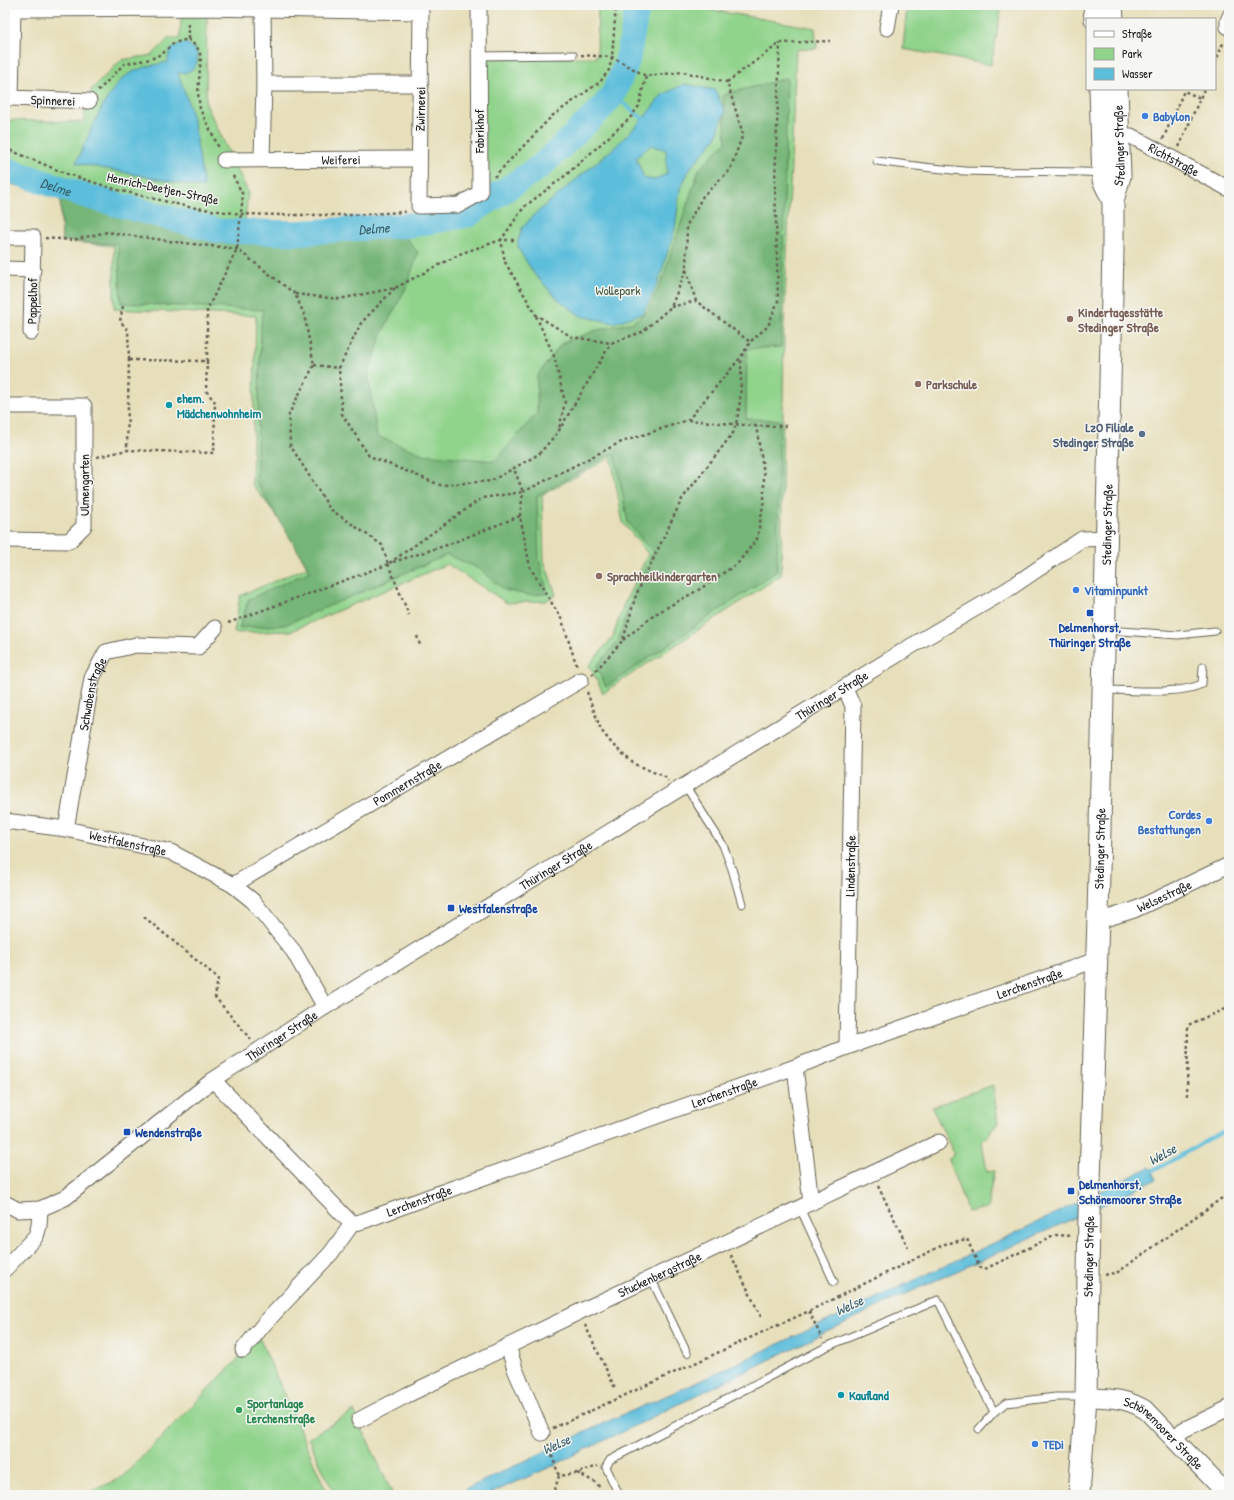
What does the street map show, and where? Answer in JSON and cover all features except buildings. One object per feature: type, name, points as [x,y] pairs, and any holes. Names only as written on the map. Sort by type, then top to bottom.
[{"type":"main road","points":[[1094,5],[1095,18]]},
{"type":"main road","points":[[1112,5],[1113,18]]},
{"type":"main road","name":"Stedinger Straße","points":[[1079,1495],[1086,1397],[1105,630],[1113,201],[1120,176],[1100,90]]},
{"type":"main road","name":"Stedinger Straße","points":[[1113,201],[1103,180],[1103,173],[1117,90]]},
{"type":"street","name":"Fabrikhof","points":[[479,5],[480,193]]},
{"type":"street","points":[[887,28],[890,5]]},
{"type":"street","name":"Spinnerei","points":[[89,101],[8,103],[13,7],[204,6]]},
{"type":"street","name":"Zwirnerei","points":[[204,6],[263,9],[420,8],[419,206]]},
{"type":"street","points":[[262,159],[264,84],[263,9]]},
{"type":"street","points":[[264,84],[420,84]]},
{"type":"street","name":"Richtstraße","points":[[1110,136],[1131,136],[1229,189]]},
{"type":"street","name":"Weiferei","points":[[224,160],[419,159]]},
{"type":"street","points":[[419,206],[459,205],[480,193]]},
{"type":"street","points":[[5,237],[33,237]]},
{"type":"street","name":"Pappelhof","points":[[31,332],[33,237]]},
{"type":"street","name":"Pappelhof","points":[[5,269],[32,270]]},
{"type":"street","name":"Ulmengarten","points":[[5,406],[84,406],[84,526],[69,541],[5,540]]},
{"type":"street","name":"Thüringer Straße","points":[[12,1206],[40,1209],[65,1198],[213,1080],[325,1006],[845,688],[913,644],[1007,590],[1082,539],[1107,538]]},
{"type":"street","name":"Schwabenstraße","points":[[66,829],[92,678],[106,652],[136,645],[198,647],[215,628]]},
{"type":"street","name":"Pommernstraße","points":[[233,885],[583,682]]},
{"type":"street","name":"Lindenstraße","points":[[845,688],[853,706],[847,1047]]},
{"type":"street","name":"Westfalenstraße","points":[[5,821],[66,829],[172,852],[233,885],[253,901],[294,952],[325,1006]]},
{"type":"street","name":"Welsestraße","points":[[1098,921],[1134,910],[1229,865]]},
{"type":"street","name":"Lerchenstraße","points":[[352,1224],[795,1067],[847,1047],[1096,960]]},
{"type":"street","points":[[795,1067],[805,1205]]},
{"type":"street","points":[[213,1080],[352,1224],[331,1253],[264,1324],[243,1350]]},
{"type":"street","name":"Stuckenbergstraße","points":[[360,1420],[407,1395],[508,1346],[939,1142]]},
{"type":"street","points":[[5,1269],[36,1236],[39,1226],[40,1209]]},
{"type":"street","points":[[508,1346],[515,1368],[546,1439]]},
{"type":"street","name":"Schönemoorer Straße","points":[[1086,1397],[1123,1400],[1136,1404],[1147,1410],[1228,1495]]},
{"type":"street","points":[[1175,1438],[1183,1430],[1229,1408]]},
{"type":"lane","points":[[1228,33],[1224,28],[1224,20],[1229,9]]},
{"type":"lane","points":[[479,56],[573,55]]},
{"type":"lane","points":[[877,161],[967,171],[1103,173]]},
{"type":"lane","points":[[1105,630],[1178,635],[1215,631]]},
{"type":"lane","points":[[1103,690],[1165,690],[1194,688],[1202,684],[1204,667]]},
{"type":"lane","points":[[680,788],[723,845],[732,869],[742,904]]},
{"type":"lane","points":[[805,1205],[834,1282]]},
{"type":"lane","points":[[651,1278],[688,1353]]},
{"type":"lane","points":[[619,1495],[606,1467],[610,1460],[826,1347],[938,1300],[994,1412]]},
{"type":"lane","points":[[979,1429],[994,1412],[1006,1403],[1056,1397],[1086,1397]]},
{"type":"path","points":[[480,193],[552,116],[600,82],[609,70],[612,57],[616,5]]},
{"type":"path","points":[[1216,61],[1228,33]]},
{"type":"path","points":[[84,460],[128,450],[214,453],[216,402],[206,391],[207,310],[237,249],[243,195],[200,110],[198,93],[201,56],[197,47],[188,39],[174,43],[163,53],[151,60],[124,64],[89,101]]},
{"type":"path","points":[[573,55],[612,57],[646,76],[683,72],[727,82],[780,43],[830,41]]},
{"type":"path","points":[[688,420],[741,357],[750,342],[768,326],[778,301],[775,182],[780,43]]},
{"type":"path","points":[[558,432],[565,402],[554,356],[536,315],[505,262],[501,240],[524,207],[566,175],[630,118],[639,106],[646,76]]},
{"type":"path","points":[[727,82],[743,134],[730,170],[703,196],[687,225],[686,270],[696,301],[750,342]]},
{"type":"path","points":[[1174,159],[1204,90]]},
{"type":"path","points":[[1158,151],[1184,91],[1200,98]]},
{"type":"path","name":"Henrich-Deetjen-Straße","points":[[5,148],[67,174],[118,190],[189,207],[241,214],[283,216],[350,215],[404,212],[419,206]]},
{"type":"path","points":[[33,237],[73,240],[107,232],[237,249],[295,294],[304,314],[314,365],[289,414],[290,446],[330,509],[382,545],[388,564],[409,615]]},
{"type":"path","points":[[295,294],[338,299],[395,288],[462,253],[501,240],[517,240]]},
{"type":"path","points":[[536,315],[572,337],[611,343],[642,332],[671,307],[686,270]]},
{"type":"path","points":[[395,288],[361,323],[339,368],[342,414],[369,456],[440,484],[491,481],[539,454],[558,432],[611,343]]},
{"type":"path","points":[[671,307],[696,301]]},
{"type":"path","points":[[123,306],[120,321],[128,330],[128,450]]},
{"type":"path","points":[[622,640],[636,595],[682,499],[733,433],[741,396],[741,357]]},
{"type":"path","points":[[129,360],[207,361]]},
{"type":"path","points":[[314,365],[339,368]]},
{"type":"path","points":[[388,564],[482,498],[523,492],[619,443],[688,420],[756,426],[788,426]]},
{"type":"path","points":[[583,682],[622,640],[657,614],[700,589],[738,563],[757,539],[764,500],[764,473],[756,426]]},
{"type":"path","points":[[514,469],[523,492],[520,516],[530,566],[562,620],[601,730],[613,745],[633,763],[666,777],[680,788]]},
{"type":"path","points":[[215,628],[388,564],[446,545],[520,516]]},
{"type":"path","points":[[417,636],[420,645]]},
{"type":"path","points":[[144,917],[218,978],[214,997],[260,1050]]},
{"type":"path","points":[[1187,1096],[1188,1025],[1229,1007]]},
{"type":"path","points":[[872,1174],[908,1247]]},
{"type":"path","points":[[1088,1280],[1118,1272],[1229,1193]]},
{"type":"path","points":[[551,1495],[555,1489],[559,1476],[546,1439],[945,1244],[967,1239],[981,1268],[985,1269],[1056,1235],[1089,1236]]},
{"type":"path","points":[[725,1243],[761,1317]]},
{"type":"path","points":[[809,1310],[826,1347]]},
{"type":"path","points":[[579,1312],[615,1388]]},
{"type":"path","points":[[559,1476],[578,1473],[596,1466],[606,1467]]},
{"type":"path","points":[[578,1473],[597,1483],[603,1495]]},
{"type":"green space","name":"Wollepark","points":[[598,5],[683,5],[815,28],[817,48],[796,50],[784,323],[781,575],[603,693],[589,665],[613,637],[623,606],[648,554],[623,523],[611,457],[542,495],[544,560],[556,595],[545,601],[507,603],[447,564],[291,631],[234,633],[240,596],[307,567],[292,536],[252,484],[256,316],[114,309],[114,246],[62,241],[60,195],[5,183],[5,120],[83,122],[91,90],[121,60],[152,55],[169,38],[180,38],[181,17],[207,16],[206,104],[248,192],[245,221],[330,222],[412,216],[460,209],[482,195],[483,58],[597,57]]},
{"type":"green space","points":[[907,5],[1002,5],[991,65],[903,49]]},
{"type":"green space","points":[[787,78],[781,347],[747,349],[746,419],[780,420],[777,571],[606,687],[596,667],[618,641],[628,608],[653,553],[628,523],[615,456],[610,454],[537,496],[539,559],[548,594],[528,595],[504,590],[480,569],[447,555],[285,625],[239,628],[249,599],[310,571],[256,482],[261,326],[263,310],[121,303],[118,244],[62,241],[60,195],[156,225],[176,230],[215,236],[286,240],[404,235],[418,253],[406,288],[383,331],[368,375],[377,436],[423,454],[495,461],[537,413],[537,376],[562,343],[597,330],[633,322],[648,310],[662,280],[699,169],[726,142],[723,95]]},
{"type":"green space","points":[[993,1085],[998,1123],[982,1142],[987,1172],[994,1171],[987,1208],[968,1212],[948,1160],[954,1154],[932,1107]]},
{"type":"green space","name":"Sportanlage Lerchenstraße","points":[[260,1339],[328,1495],[85,1495],[122,1477],[254,1343]]},
{"type":"green space","points":[[354,1411],[393,1495],[335,1495],[308,1438]]},
{"type":"water","points":[[185,43],[192,46],[198,56],[195,66],[191,70],[185,73],[178,73],[194,124],[204,188],[76,163],[105,101],[121,80],[129,74],[148,66],[168,62],[170,51],[177,45]]},
{"type":"water","points":[[684,84],[715,90],[725,111],[716,138],[691,167],[680,189],[675,229],[658,283],[643,313],[614,323],[581,316],[559,300],[535,275],[518,248],[518,241],[522,228],[534,215],[616,146],[643,119],[662,95]],"holes":[[[651,145],[666,150],[667,174],[653,180],[644,178],[636,158]]]},
{"type":"water","points":[[1150,1167],[1157,1179],[1066,1222],[890,1301],[548,1468],[487,1495],[454,1495],[606,1422],[693,1384],[1015,1233]]},
{"type":"waterway","name":"Delme","points":[[5,169],[89,197],[219,231],[295,233],[411,225],[468,215],[541,166],[599,111],[613,95],[627,62],[638,5]]},
{"type":"waterway","points":[[613,95],[643,119]]},
{"type":"waterway","name":"Welse","points":[[1148,1174],[1229,1128]]},
{"type":"place","name":"Babylon","points":[[1145,116]]},
{"type":"place","name":"Kindertagesstätte Stedinger Straße","points":[[1070,319]]},
{"type":"place","name":"Parkschule","points":[[918,384]]},
{"type":"place","name":"ehem. Mädchenwohnheim","points":[[169,405]]},
{"type":"place","name":"LzO Filiale Stedinger Straße","points":[[1142,434]]},
{"type":"place","name":"Sprachheilkindergarten","points":[[599,576]]},
{"type":"place","name":"Vitaminpunkt","points":[[1076,590]]},
{"type":"place","name":"Delmenhorst, Thüringer Straße","points":[[1090,613]]},
{"type":"place","name":"Cordes Bestattungen","points":[[1209,821]]},
{"type":"place","name":"Westfalenstraße","points":[[451,908]]},
{"type":"place","name":"Wendenstraße","points":[[127,1132]]},
{"type":"place","name":"Delmenhorst, Schönemoorer Straße","points":[[1071,1191]]},
{"type":"place","name":"Kaufland","points":[[841,1395]]},
{"type":"place","name":"Sportanlage Lerchenstraße","points":[[239,1410]]},
{"type":"place","name":"TEDi","points":[[1035,1444]]}]
